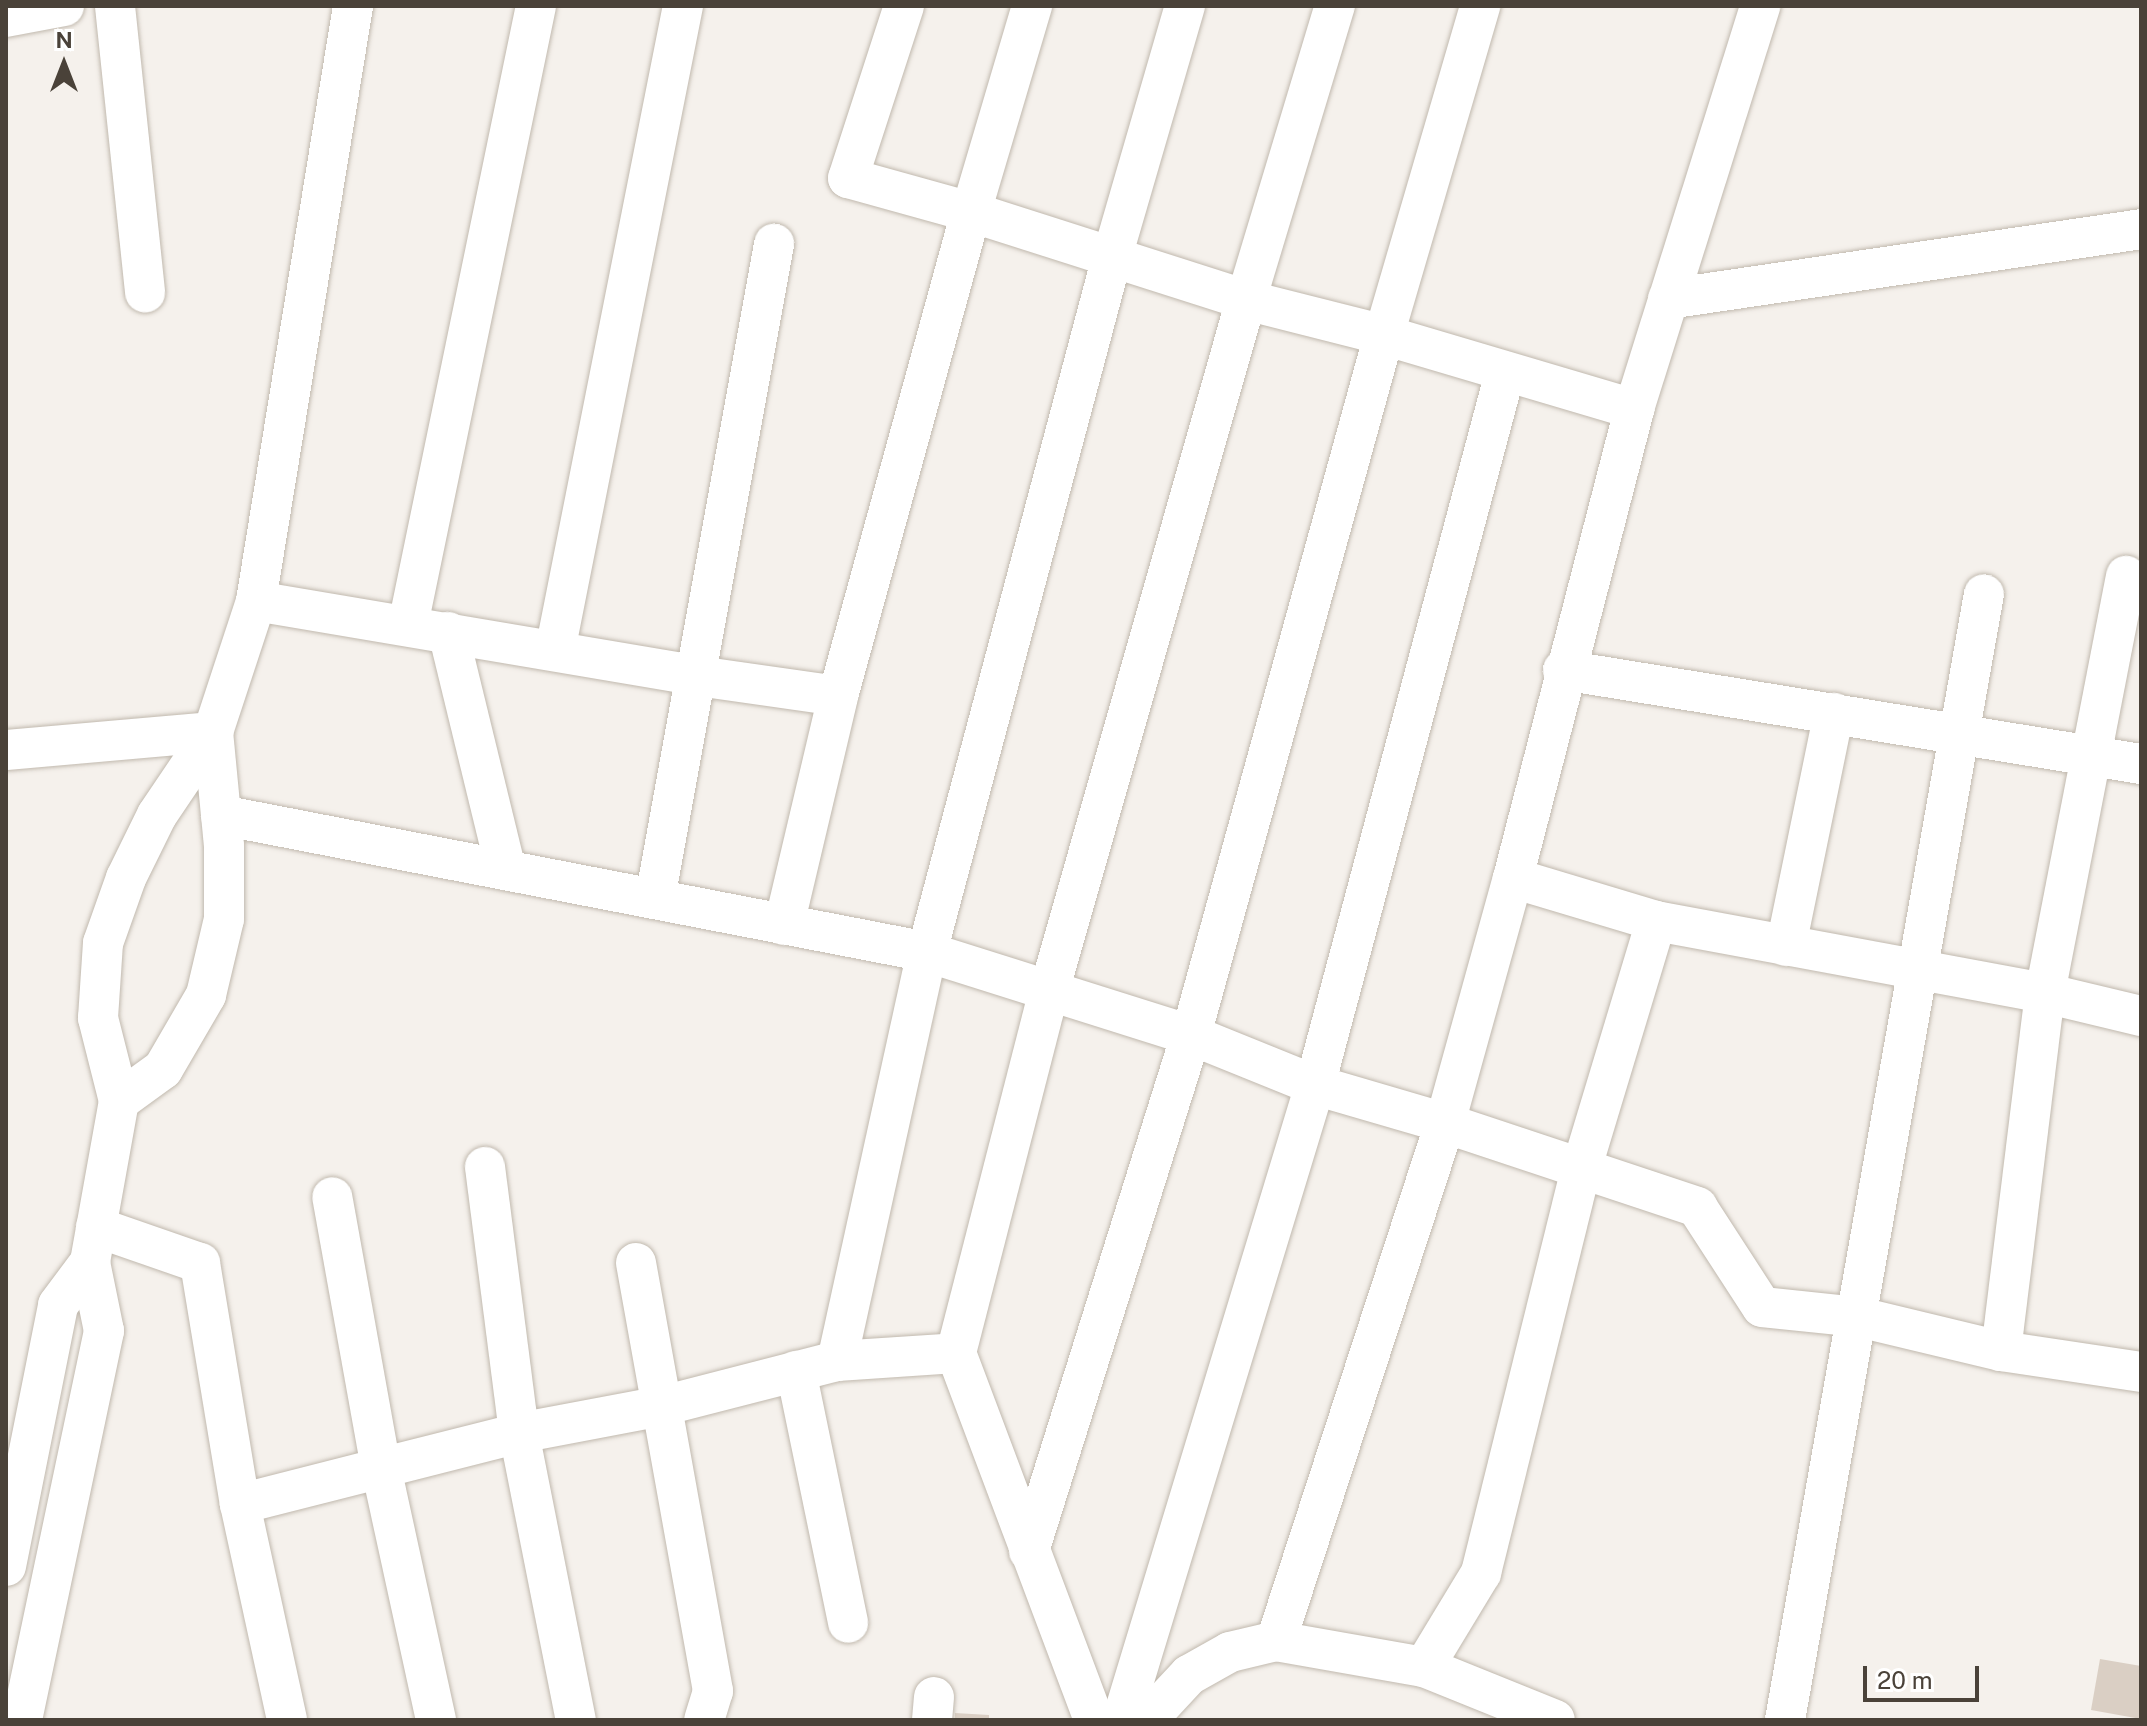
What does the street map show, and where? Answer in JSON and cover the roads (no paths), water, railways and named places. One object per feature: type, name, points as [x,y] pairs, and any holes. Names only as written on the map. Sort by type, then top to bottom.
[{"type":"street","points":[[6,17],[70,6]]},
{"type":"street","points":[[115,6],[145,292]]},
{"type":"street","points":[[22,1720],[104,1331],[93,1244],[119,1101],[98,1018],[103,943],[126,878],[157,815],[213,732],[256,601],[353,6]]},
{"type":"street","points":[[408,625],[536,6]]},
{"type":"street","points":[[555,651],[683,6]]},
{"type":"street","points":[[904,6],[848,178],[971,212],[1246,300],[1384,335],[1634,409]]},
{"type":"street","points":[[784,925],[838,696],[971,212],[1032,6]]},
{"type":"street","points":[[837,1361],[927,952],[1112,257],[1185,6]]},
{"type":"street","points":[[1094,1720],[956,1353],[1050,988],[1246,300],[1335,6]]},
{"type":"street","points":[[1029,1551],[1191,1035],[1384,335],[1480,6]]},
{"type":"street","points":[[1276,1641],[1445,1123],[1513,878],[1563,670],[1634,409],[1760,6]]},
{"type":"street","points":[[1668,299],[2141,229]]},
{"type":"street","points":[[655,899],[698,676],[774,244]]},
{"type":"street","points":[[1122,1720],[1315,1085],[1505,373]]},
{"type":"street","points":[[2001,1351],[2045,993],[2126,576]]},
{"type":"street","points":[[1785,1720],[1859,1317],[1984,594]]},
{"type":"street","points":[[256,601],[698,676],[838,696]]},
{"type":"street","points":[[448,632],[506,870]]},
{"type":"street","points":[[1563,670],[2141,764]]},
{"type":"street","points":[[1786,946],[1834,713]]},
{"type":"street","points":[[6,750],[213,732]]},
{"type":"street","points":[[119,1101],[163,1069],[206,995],[224,919],[221,815],[213,732]]},
{"type":"street","points":[[221,815],[927,952],[1050,988],[1191,1035],[1315,1085],[1445,1123],[1697,1207],[1762,1307],[1859,1317],[2001,1351],[2141,1372]]},
{"type":"street","points":[[1513,878],[1656,921],[2045,993],[2141,1016]]},
{"type":"street","points":[[1424,1667],[1481,1573],[1581,1170],[1656,921]]},
{"type":"street","points":[[485,1167],[519,1433],[576,1720]]},
{"type":"street","points":[[332,1197],[381,1468],[436,1720]]},
{"type":"street","points":[[93,1244],[200,1263],[240,1504],[287,1720]]},
{"type":"street","points":[[6,1566],[10,1511],[58,1305],[93,1244]]},
{"type":"street","points":[[636,1263],[713,1691],[704,1720]]},
{"type":"street","points":[[240,1504],[519,1433],[662,1406],[837,1361],[956,1353]]},
{"type":"street","points":[[796,1371],[848,1623]]},
{"type":"street","points":[[10,1511],[45,1610]]},
{"type":"street","points":[[1147,1720],[1189,1675],[1230,1652],[1276,1641],[1424,1667],[1555,1720]]}]
